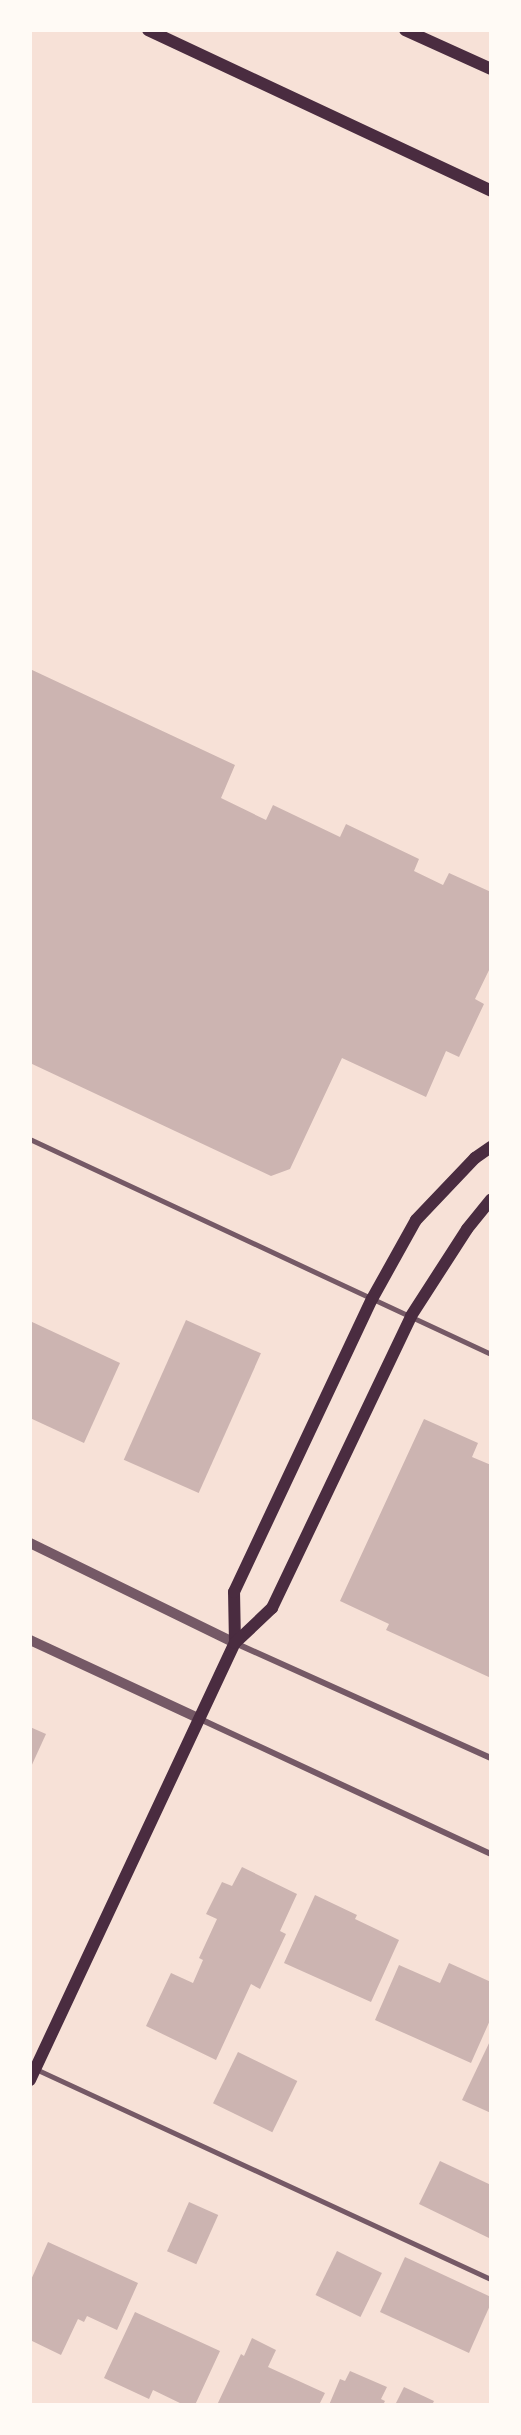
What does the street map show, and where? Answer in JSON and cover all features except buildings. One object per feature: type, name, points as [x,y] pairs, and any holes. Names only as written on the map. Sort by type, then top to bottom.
[{"type":"main road","points":[[148,30],[491,191]]},
{"type":"main road","points":[[405,30],[491,69]]},
{"type":"main road","points":[[236,1642],[234,1592],[372,1299],[416,1220],[475,1158],[491,1148]]},
{"type":"main road","points":[[33,2074],[236,1642],[272,1608],[411,1317],[466,1229],[491,1199]]},
{"type":"street","points":[[30,1543],[236,1642],[491,1758]]},
{"type":"street","points":[[30,1640],[491,1854]]},
{"type":"lane","points":[[30,1139],[491,1354]]},
{"type":"lane","points":[[33,2074],[491,2279]]}]
